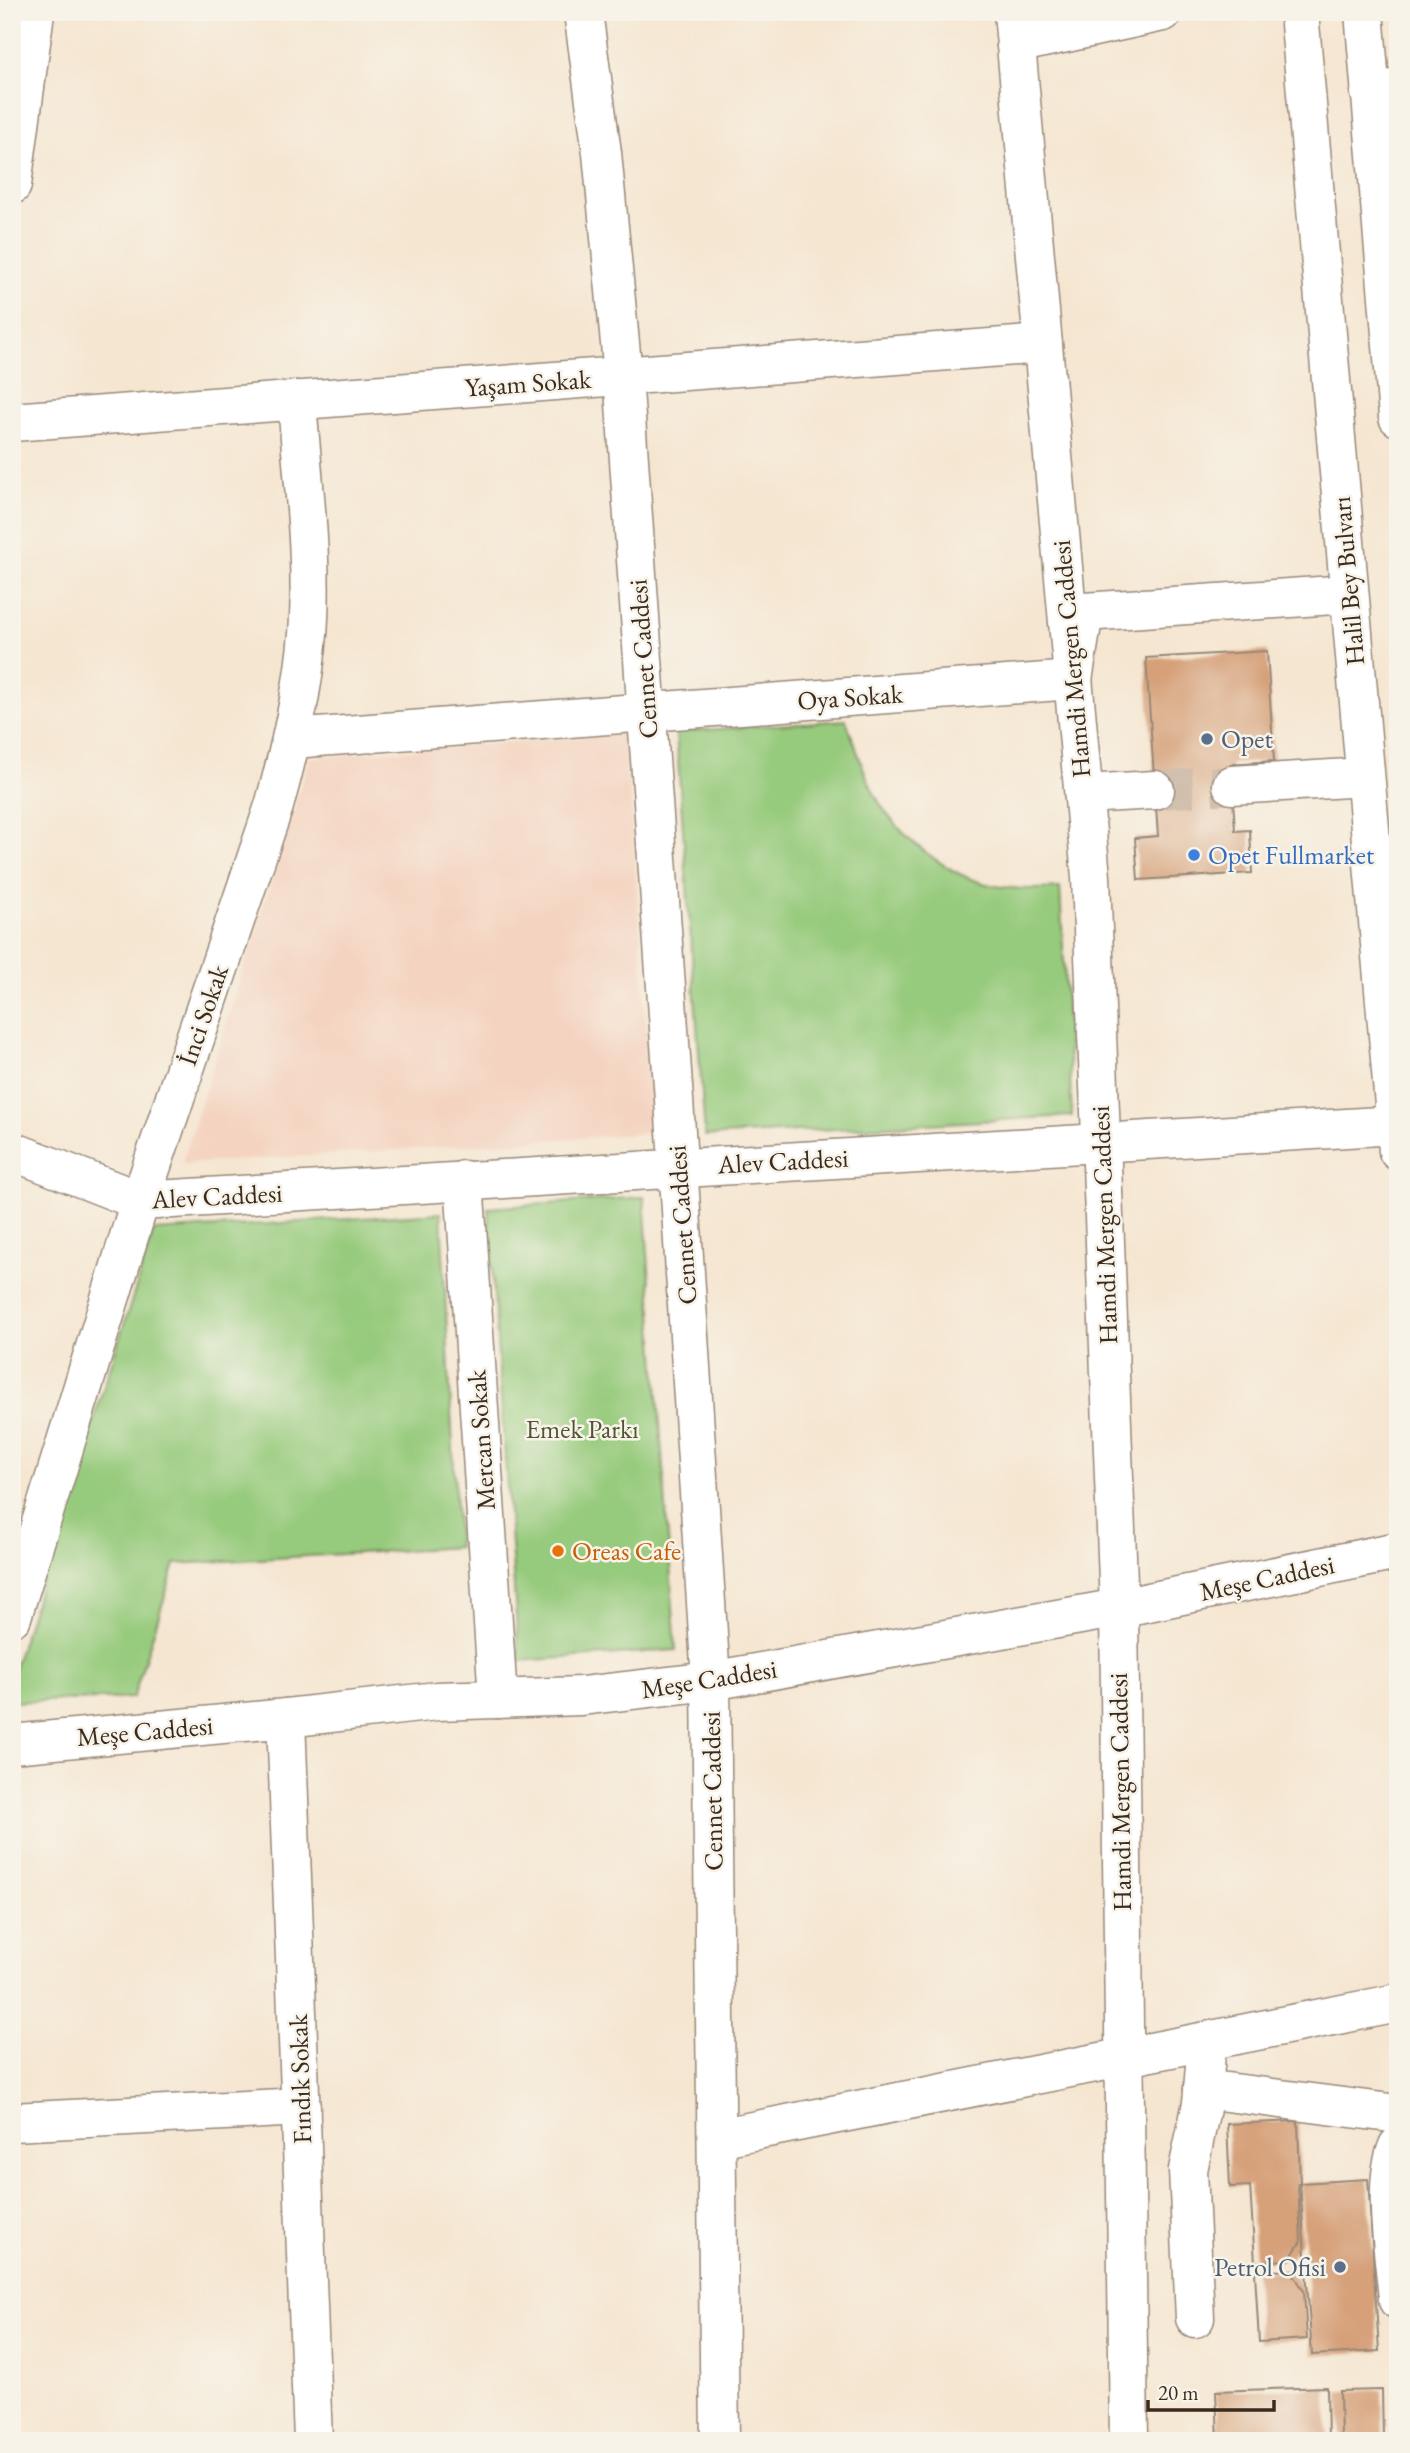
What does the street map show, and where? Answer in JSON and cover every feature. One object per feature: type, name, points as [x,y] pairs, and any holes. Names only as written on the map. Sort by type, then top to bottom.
[{"type":"main road","points":[[12,185],[35,12]]},
{"type":"main road","name":"Cennet Caddesi","points":[[583,12],[602,153],[623,376],[711,1681],[720,2441]]},
{"type":"main road","points":[[1015,28],[1163,12]]},
{"type":"main road","name":"Halil Bey Bulvarı","points":[[1299,12],[1397,1138]]},
{"type":"main road","points":[[1364,12],[1384,91],[1398,418]]},
{"type":"main road","name":"Hamdi Mergen Caddesi","points":[[1015,28],[1091,877],[1119,1608],[1129,2441]]},
{"type":"main road","name":"Yaşam Sokak","points":[[12,422],[1043,344]]},
{"type":"main road","name":"İnci Sokak","points":[[12,1617],[140,1201],[270,817],[292,739],[308,634],[310,593],[297,400]]},
{"type":"main road","points":[[1073,680],[1084,612],[1349,594]]},
{"type":"main road","name":"Oya Sokak","points":[[292,739],[1073,680]]},
{"type":"main road","points":[[1232,785],[1365,777]]},
{"type":"main road","points":[[1084,794],[1155,790]]},
{"type":"main road","name":"Alev Caddesi","points":[[12,1151],[140,1201],[1101,1142],[1397,1138]]},
{"type":"main road","name":"Mercan Sokak","points":[[464,1180],[498,1699]]},
{"type":"main road","name":"Meşe Caddesi","points":[[12,1744],[437,1701],[581,1696],[711,1681],[1119,1608],[1398,1551]]},
{"type":"main road","name":"Fındık Sokak","points":[[286,1718],[313,2441]]},
{"type":"main road","points":[[717,2138],[1398,2003]]},
{"type":"main road","points":[[1195,2318],[1188,2170],[1203,2090],[1208,2041]]},
{"type":"main road","points":[[1203,2090],[1398,2114]]},
{"type":"main road","points":[[12,2122],[301,2107]]},
{"type":"main road","points":[[1398,2146],[1391,2171],[1390,2197],[1398,2300]]},
{"type":"shaded area","points":[[626,734],[654,1133],[182,1164],[310,757]]},
{"type":"green space","points":[[846,720],[863,767],[884,810],[926,853],[943,865],[979,882],[1012,888],[1060,888],[1072,1116],[705,1136],[676,732]]},
{"type":"green space","name":"Emek Parkı","points":[[644,1197],[676,1650],[519,1661],[488,1208]]},
{"type":"green space","points":[[441,1213],[458,1547],[175,1564],[133,1698],[12,1702],[12,1674],[154,1231]]},
{"type":"building","points":[[1267,651],[1274,761],[1231,764],[1235,831],[1250,830],[1252,873],[1138,880],[1135,838],[1158,836],[1146,658]]},
{"type":"building","points":[[1298,2121],[1301,2241],[1289,2260],[1255,2262],[1250,2186],[1230,2187],[1227,2124]]},
{"type":"building","points":[[1368,2179],[1379,2351],[1312,2355],[1300,2183]]},
{"type":"building","points":[[1291,2270],[1304,2291],[1307,2339],[1259,2342],[1255,2272]]},
{"type":"building","points":[[1327,2387],[1328,2441],[1218,2441],[1216,2391]]},
{"type":"building","points":[[1382,2390],[1383,2438],[1341,2440],[1340,2391]]},
{"type":"tunnel","points":[[1155,790],[1232,785]]},
{"type":"place","name":"Opet","points":[[1207,739]]},
{"type":"place","name":"Opet Fullmarket","points":[[1194,855]]},
{"type":"place","name":"Oreas Cafe","points":[[558,1551]]},
{"type":"place","name":"Petrol Ofisi","points":[[1340,2267]]}]
